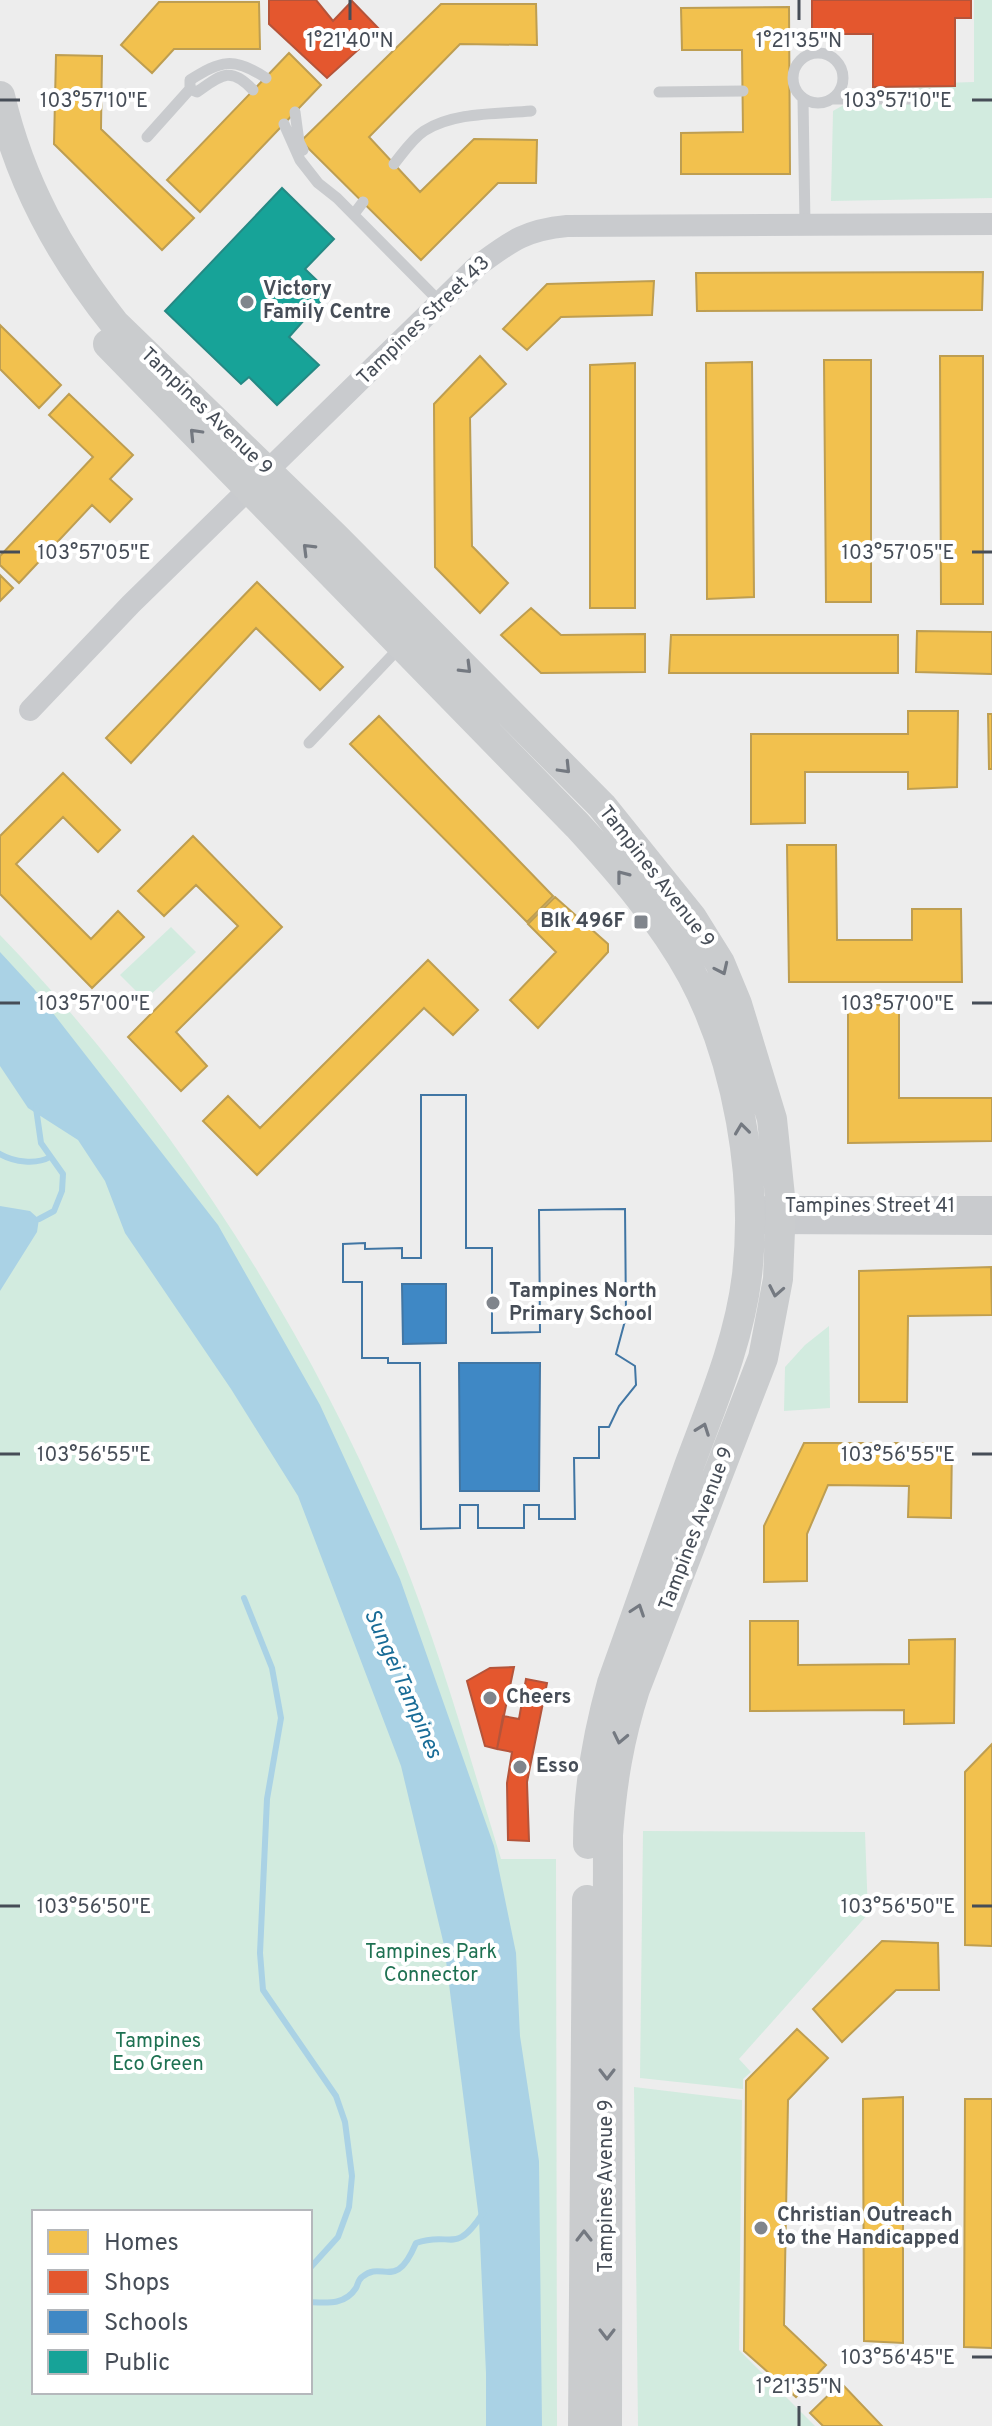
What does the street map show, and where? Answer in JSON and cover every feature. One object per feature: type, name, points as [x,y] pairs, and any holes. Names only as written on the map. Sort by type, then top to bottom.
[{"type":"main road","name":"Tampines Avenue 9","points":[[0,96],[16,155],[33,198],[85,285],[115,324],[258,481]]},
{"type":"main road","name":"Tampines Avenue 9","points":[[0,170],[31,238],[69,297],[109,345],[258,481],[412,635],[612,817],[692,918],[720,963],[751,1046],[772,1119],[781,1214],[778,1279],[763,1358],[635,1689],[620,1733],[611,1789],[607,1952],[607,2426]]},
{"type":"main road","name":"Tampines Avenue 9","points":[[412,635],[611,862],[668,936],[709,1012],[742,1121],[748,1215],[746,1277],[732,1350],[612,1683],[600,1728],[590,1787],[583,2426]]},
{"type":"street","name":"Tampines Street 43","points":[[30,710],[131,604],[476,267],[514,240],[540,229],[567,226],[992,224]]},
{"type":"street","name":"Tampines Street 41","points":[[748,1215],[992,1207]]},
{"type":"street","name":"Tampines Street 41","points":[[781,1214],[992,1224]]},
{"type":"lane","points":[[796,93],[812,103],[823,104],[832,99],[840,92],[843,71],[838,62],[819,53],[800,60],[795,69],[793,80],[805,225]]},
{"type":"lane","points":[[147,137],[190,89],[190,80],[219,63],[253,69],[266,78]]},
{"type":"lane","points":[[190,89],[197,92],[218,76],[229,74],[245,81],[253,90]]},
{"type":"lane","points":[[659,92],[743,91]]},
{"type":"lane","points":[[832,99],[913,99]]},
{"type":"lane","points":[[394,164],[412,142],[437,124],[531,111]]},
{"type":"lane","points":[[295,112],[299,142],[325,186],[440,302]]},
{"type":"lane","points":[[284,124],[300,160],[318,183],[325,186]]},
{"type":"lane","points":[[354,214],[363,202]]},
{"type":"lane","points":[[309,743],[412,635]]},
{"type":"green space","points":[[974,0],[992,0],[992,198],[831,201],[833,111],[879,85],[974,82]]},
{"type":"green space","points":[[171,927],[196,952],[145,1000],[120,975]]},
{"type":"green space","points":[[0,935],[61,1001],[175,1146],[277,1303],[363,1466],[399,1549],[441,1664],[501,1859],[556,1859],[557,2426],[0,2426]]},
{"type":"green space","points":[[829,1326],[830,1408],[784,1411],[785,1367],[805,1345]]},
{"type":"green space","points":[[643,1831],[865,1832],[868,1914],[739,2059],[751,2072],[743,2079],[743,2089],[640,2078]]},
{"type":"green space","points":[[634,2087],[742,2100],[739,2350],[815,2426],[638,2426]]},
{"type":"water","name":"Sungei Tampines","points":[[0,952],[35,990],[218,1225],[320,1405],[400,1579],[494,1846],[516,1953],[520,2036],[539,2161],[542,2426],[486,2426],[479,2219],[444,1945],[401,1766],[298,1496],[231,1389],[125,1233],[105,1181],[78,1140],[28,1108],[0,1066]]},
{"type":"water","points":[[0,1206],[30,1211],[39,1219],[37,1232],[0,1291]]},
{"type":"building: Homes","points":[[159,2],[259,2],[260,49],[174,49],[152,73],[121,45]]},
{"type":"building: Homes","points":[[441,4],[536,4],[537,45],[460,44],[369,137],[420,192],[474,139],[537,140],[536,183],[498,183],[421,260],[301,141]]},
{"type":"building: Homes","points":[[789,7],[790,174],[681,174],[681,133],[743,132],[742,50],[682,50],[681,8]]},
{"type":"building: Homes","points":[[289,53],[321,85],[200,212],[167,180]]},
{"type":"building: Homes","points":[[56,55],[102,56],[101,129],[194,218],[162,250],[54,144]]},
{"type":"building: Homes","points":[[983,272],[982,310],[697,311],[696,273]]},
{"type":"building: Homes","points":[[654,281],[652,315],[561,317],[527,350],[503,329],[547,284]]},
{"type":"building: Homes","points":[[0,325],[61,385],[39,408],[0,369]]},
{"type":"building: Homes","points":[[480,356],[506,384],[470,418],[472,546],[508,583],[480,613],[435,567],[434,404]]},
{"type":"building: Homes","points":[[940,356],[983,356],[983,604],[941,604]]},
{"type":"building: Homes","points":[[824,360],[871,360],[871,602],[826,602]]},
{"type":"building: Homes","points":[[752,362],[754,597],[707,599],[706,363]]},
{"type":"building: Homes","points":[[635,363],[635,608],[590,608],[590,365]]},
{"type":"building: Homes","points":[[69,394],[133,455],[110,479],[132,499],[110,522],[92,505],[19,583],[0,565],[0,556],[93,457],[49,415]]},
{"type":"building: Homes","points":[[0,575],[13,588],[0,601]]},
{"type":"building: Homes","points":[[257,582],[343,667],[320,690],[256,628],[131,763],[106,738]]},
{"type":"building: Homes","points":[[531,608],[561,635],[645,634],[645,672],[541,673],[501,635]]},
{"type":"building: Homes","points":[[917,631],[992,632],[992,674],[916,672]]},
{"type":"building: Homes","points":[[671,635],[898,635],[898,673],[669,673]]},
{"type":"building: Homes","points":[[908,711],[958,711],[957,787],[908,789],[908,772],[805,772],[805,823],[751,824],[751,734],[908,734]]},
{"type":"building: Homes","points":[[988,714],[992,714],[992,769],[989,769]]},
{"type":"building: Homes","points":[[379,716],[553,896],[527,922],[350,744]]},
{"type":"building: Homes","points":[[63,773],[120,830],[98,852],[63,817],[16,864],[91,939],[118,911],[144,937],[92,988],[0,894],[0,836]]},
{"type":"building: Homes","points":[[193,836],[282,927],[176,1032],[207,1066],[181,1091],[128,1037],[238,926],[196,885],[164,916],[138,891]]},
{"type":"building: Homes","points":[[787,845],[836,845],[837,940],[912,940],[912,909],[961,909],[962,982],[789,982]]},
{"type":"building: Homes","points":[[555,897],[608,944],[608,952],[538,1028],[510,1000],[556,952],[528,924]]},
{"type":"building: Homes","points":[[428,960],[478,1010],[453,1035],[424,1008],[257,1175],[203,1121],[228,1096],[260,1128]]},
{"type":"building: Homes","points":[[848,1005],[899,1005],[899,1098],[992,1098],[992,1141],[848,1143]]},
{"type":"building: Homes","points":[[991,1267],[992,1315],[908,1316],[907,1402],[859,1402],[859,1271]]},
{"type":"building: Homes","points":[[804,1443],[952,1443],[951,1518],[908,1517],[909,1486],[828,1485],[807,1534],[807,1581],[764,1582],[764,1526]]},
{"type":"building: Homes","points":[[750,1621],[798,1621],[798,1665],[909,1664],[909,1640],[955,1639],[954,1723],[904,1724],[904,1710],[750,1711]]},
{"type":"building: Homes","points":[[992,1744],[992,1946],[965,1945],[965,1772]]},
{"type":"building: Homes","points":[[882,1941],[938,1943],[939,1990],[896,1990],[842,2042],[813,2009]]},
{"type":"building: Homes","points":[[797,2029],[828,2058],[788,2100],[784,2325],[826,2365],[796,2397],[744,2351],[746,2081]]},
{"type":"building: Homes","points":[[903,2097],[903,2343],[864,2341],[863,2099]]},
{"type":"building: Homes","points":[[965,2099],[992,2099],[992,2348],[964,2347]]},
{"type":"building: Homes","points":[[841,2383],[882,2426],[823,2426],[810,2413]]},
{"type":"building: Shops","points":[[269,0],[316,0],[333,21],[352,1],[380,30],[327,78],[269,24]]},
{"type":"building: Shops","points":[[812,0],[971,0],[971,18],[955,18],[955,86],[873,87],[873,34],[812,34]]},
{"type":"building: Shops","name":"Cheers","points":[[514,1667],[497,1749],[485,1746],[467,1681],[490,1668]]},
{"type":"building: Shops","name":"Esso","points":[[526,1679],[547,1683],[527,1782],[529,1841],[508,1840],[507,1783],[512,1752],[497,1749],[503,1716],[519,1719]]},
{"type":"building: Schools","points":[[421,1095],[466,1095],[466,1248],[492,1248],[492,1333],[540,1332],[539,1210],[625,1209],[626,1317],[616,1354],[635,1366],[636,1385],[619,1406],[609,1427],[599,1427],[599,1458],[574,1458],[575,1519],[539,1519],[539,1505],[524,1505],[524,1528],[478,1528],[478,1505],[460,1505],[460,1528],[421,1529],[420,1363],[388,1363],[388,1358],[362,1358],[362,1282],[343,1282],[343,1244],[365,1243],[365,1249],[402,1248],[402,1258],[421,1258]],"holes":[[[402,1284],[446,1284],[446,1343],[403,1344]],[[459,1363],[540,1363],[539,1491],[460,1491]]]},
{"type":"building: Schools","points":[[421,1095],[466,1095],[466,1248],[492,1248],[492,1333],[540,1332],[539,1210],[625,1209],[626,1317],[616,1354],[635,1366],[636,1385],[619,1406],[609,1427],[599,1427],[599,1458],[574,1458],[575,1519],[539,1519],[539,1505],[524,1505],[524,1528],[478,1528],[478,1505],[460,1505],[460,1528],[421,1529],[420,1363],[388,1363],[388,1358],[362,1358],[362,1282],[343,1282],[343,1244],[365,1243],[365,1249],[402,1248],[402,1258],[421,1258]]},
{"type":"building: Public","name":"Victory Family Centre","points":[[282,188],[334,239],[305,269],[329,292],[289,337],[319,365],[277,405],[249,377],[241,384],[165,311]]},
{"type":"waterway","points":[[36,1108],[41,1143],[63,1174],[62,1191],[54,1211],[39,1219]]},
{"type":"waterway","points":[[0,1154],[25,1162],[50,1157]]},
{"type":"waterway","points":[[244,1598],[272,1668],[281,1718],[267,1799],[260,1953],[263,1990],[336,2096],[345,2122],[352,2176],[349,2207],[338,2237],[312,2266]]},
{"type":"waterway","points":[[312,2302],[336,2302],[347,2298],[369,2272],[389,2272],[402,2267],[416,2243],[459,2238],[483,2213]]},
{"type":"place","name":"Victory Family Centre","points":[[247,302]]},
{"type":"place","name":"Blk 496F","points":[[641,922]]},
{"type":"place","name":"Tampines North Primary School","points":[[493,1303]]},
{"type":"place","name":"Cheers","points":[[490,1698]]},
{"type":"place","name":"Esso","points":[[520,1767]]},
{"type":"place","name":"Christian Outreach to the Handicapped","points":[[761,2228]]},
{"type":"park label","name":"Tampines Park Connector","points":[[431,1964]]},
{"type":"park label","name":"Tampines Eco Green","points":[[158,2054]]}]
